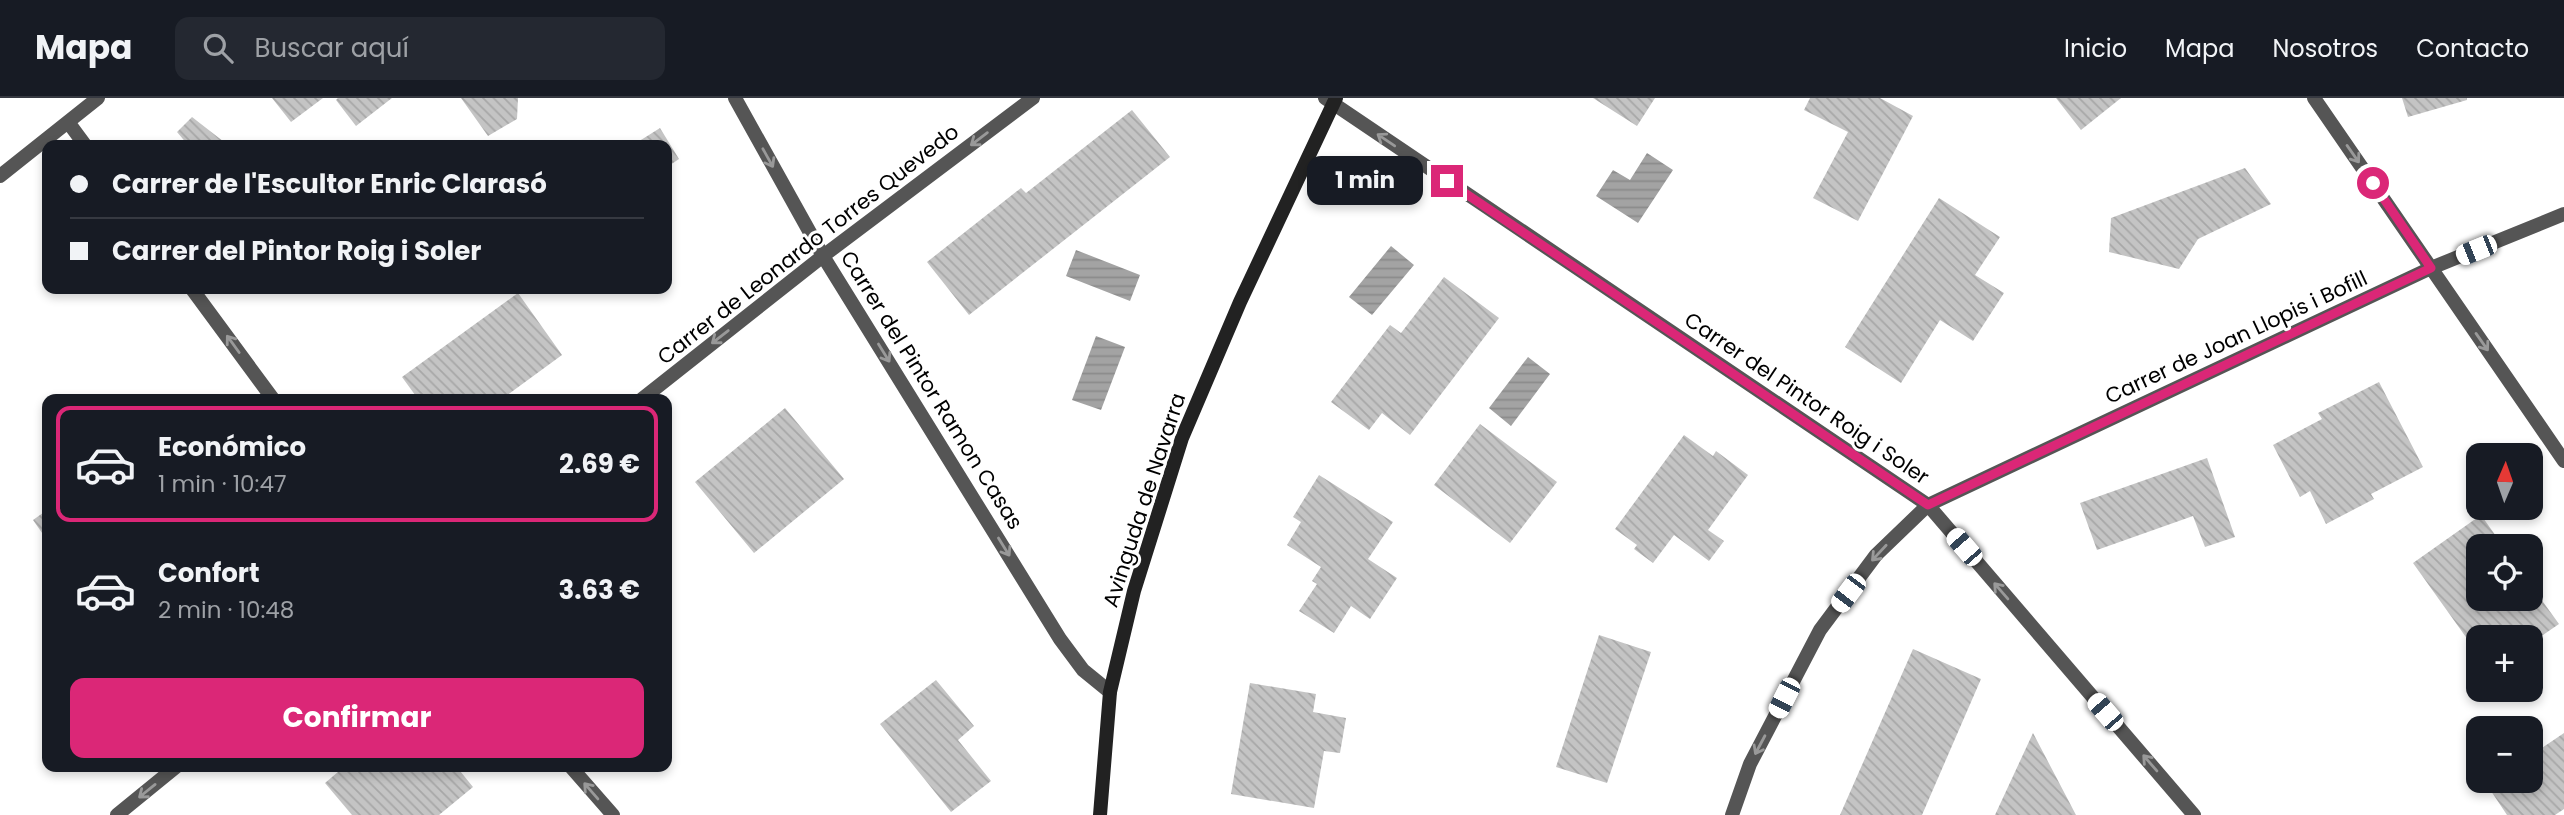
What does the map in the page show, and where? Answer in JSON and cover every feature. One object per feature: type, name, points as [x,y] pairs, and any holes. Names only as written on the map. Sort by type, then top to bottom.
[{"type":"street","points":[[45,140],[98,98]]},
{"type":"street","name":"Carrer del Pintor Ramon Casas","points":[[735,98],[823,256],[1060,639],[1083,670],[1110,692]]},
{"type":"street","name":"Carrer de Leonardo Torres Quevedo","points":[[648,394],[823,256],[1033,98]]},
{"type":"street","points":[[2314,98],[2564,461]]},
{"type":"street","name":"Carrer del Pintor Roig i Soler","points":[[1331,100],[1928,505],[2194,815]]},
{"type":"street","name":"Avinguda de Navarra","points":[[1100,815],[1110,692],[1133,591],[1182,438],[1331,100]]},
{"type":"street","points":[[68,122],[81,140]]},
{"type":"street","points":[[0,176],[42,143]]},
{"type":"street","name":"Carrer de Joan Llopis i Bofill","points":[[1732,815],[1750,764],[1820,630],[1876,555],[1928,505],[2431,268],[2564,214]]},
{"type":"street","points":[[196,294],[269,394]]},
{"type":"street","points":[[117,815],[170,772]]},
{"type":"street","points":[[575,772],[613,815]]},
{"type":"shaded area","points":[[1647,153],[1673,170],[1638,223],[1596,196],[1613,170],[1630,180]]},
{"type":"shaded area","points":[[1391,246],[1414,265],[1372,315],[1349,297]]},
{"type":"shaded area","points":[[1076,250],[1140,275],[1130,301],[1066,276]]},
{"type":"shaded area","points":[[1096,336],[1125,347],[1101,410],[1072,400]]},
{"type":"shaded area","points":[[1528,357],[1550,374],[1511,426],[1489,408]]},
{"type":"building","points":[[272,98],[323,98],[291,122]]},
{"type":"building","points":[[392,98],[356,126],[336,100]]},
{"type":"building","points":[[461,98],[518,98],[517,119],[488,136]]},
{"type":"building","points":[[1593,98],[1655,98],[1637,126]]},
{"type":"building","points":[[1810,98],[1880,98],[1913,116],[1858,221],[1813,198],[1848,132],[1804,110]]},
{"type":"building","points":[[2056,98],[2121,98],[2081,130]]},
{"type":"building","points":[[2402,98],[2467,98],[2467,100],[2408,117]]},
{"type":"building","points":[[1132,110],[1170,157],[969,315],[927,262],[1021,188],[1026,193]]},
{"type":"building","points":[[192,117],[222,140],[184,140],[177,132]]},
{"type":"building","points":[[660,128],[667,140],[641,140]]},
{"type":"building","points":[[672,148],[679,159],[672,164]]},
{"type":"building","points":[[2245,168],[2271,204],[2198,239],[2179,269],[2109,252],[2111,218]]},
{"type":"building","points":[[1939,198],[2000,237],[1975,275],[2004,293],[1973,341],[1940,320],[1901,383],[1845,347]]},
{"type":"building","points":[[1444,277],[1499,318],[1410,435],[1382,413],[1369,430],[1331,402],[1390,325],[1401,333]]},
{"type":"building","points":[[517,294],[562,355],[509,394],[414,394],[402,377]]},
{"type":"building","points":[[2379,382],[2423,467],[2371,494],[2374,499],[2326,524],[2310,491],[2300,497],[2273,445],[2322,419],[2318,413]]},
{"type":"building","points":[[785,408],[844,479],[754,553],[695,482]]},
{"type":"building","points":[[1480,424],[1557,482],[1510,543],[1434,485]]},
{"type":"building","points":[[1684,435],[1713,456],[1716,451],[1748,475],[1708,530],[1724,541],[1709,561],[1674,535],[1653,563],[1634,549],[1637,545],[1615,529]]},
{"type":"building","points":[[2207,458],[2235,537],[2205,547],[2193,516],[2097,550],[2080,503]]},
{"type":"building","points":[[1319,475],[1393,522],[1368,559],[1397,578],[1370,619],[1351,606],[1334,633],[1299,611],[1317,584],[1312,581],[1321,567],[1287,545],[1301,522],[1293,517]]},
{"type":"building","points":[[42,514],[42,533],[33,520]]},
{"type":"building","points":[[2474,520],[2485,520],[2494,534],[2466,534],[2466,611],[2543,611],[2543,602],[2559,624],[2543,635],[2543,625],[2466,625],[2466,637],[2413,563]]},
{"type":"building","points":[[1599,635],[1651,652],[1607,783],[1556,767]]},
{"type":"building","points":[[1913,649],[1981,679],[1922,815],[1840,815]]},
{"type":"building","points":[[936,680],[974,726],[958,740],[991,781],[951,812],[880,724]]},
{"type":"building","points":[[1250,683],[1316,694],[1313,712],[1346,718],[1340,753],[1324,751],[1314,808],[1231,794]]},
{"type":"building","points":[[2033,733],[2076,815],[1995,815]]},
{"type":"building","points":[[2564,733],[2564,809],[2555,815],[2507,815],[2492,793],[2543,793],[2543,747]]},
{"type":"building","points":[[338,772],[461,772],[473,787],[439,815],[352,815],[325,783]]},
{"type":"route","points":[[1447,181],[1928,505],[2431,268],[2373,183]]}]
